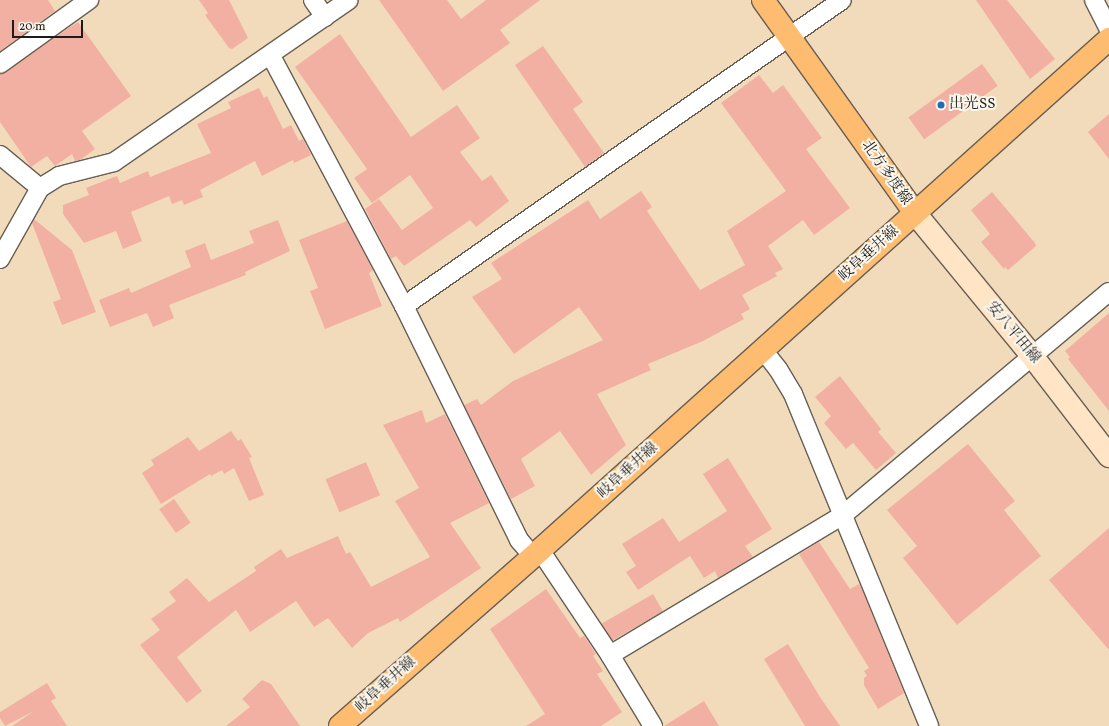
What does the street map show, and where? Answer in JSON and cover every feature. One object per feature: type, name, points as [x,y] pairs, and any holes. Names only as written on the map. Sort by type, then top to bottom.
[{"type":"main road","name":"北方多度線","points":[[763,0],[914,212],[1109,40]]},
{"type":"main road","name":"岐阜垂井線","points":[[340,726],[763,350],[914,212]]},
{"type":"main road","name":"安八平田線","points":[[914,212],[1033,357],[1109,456]]},
{"type":"street","points":[[0,64],[89,0]]},
{"type":"street","points":[[313,0],[325,17]]},
{"type":"street","points":[[0,259],[40,188],[59,176],[114,162],[270,56],[349,0]]},
{"type":"street","points":[[404,306],[842,0]]},
{"type":"street","points":[[1094,0],[1109,29]]},
{"type":"street","points":[[270,56],[404,306],[519,540],[536,553],[610,655],[653,726]]},
{"type":"street","points":[[0,155],[40,188]]},
{"type":"street","points":[[610,655],[843,514],[1033,357],[1109,292]]},
{"type":"street","points":[[763,350],[778,369],[793,394],[929,726]]},
{"type":"building","points":[[0,0],[48,0],[55,11],[0,51]]},
{"type":"building","points":[[199,0],[229,0],[248,38],[232,49],[229,48],[205,15],[208,13]]},
{"type":"building","points":[[379,0],[447,0],[461,19],[486,0],[540,0],[500,30],[510,43],[443,91]]},
{"type":"building","points":[[976,0],[1007,0],[1055,59],[1030,79]]},
{"type":"building","points":[[78,22],[131,96],[82,131],[95,149],[80,160],[75,161],[72,154],[55,166],[47,156],[31,167],[0,122],[0,74]]},
{"type":"building","points":[[340,34],[411,137],[457,105],[480,138],[460,152],[482,181],[491,175],[509,201],[476,227],[470,220],[404,266],[396,256],[391,259],[365,209],[379,199],[402,230],[433,208],[410,175],[372,203],[354,178],[367,169],[295,67]]},
{"type":"building","points":[[543,46],[583,102],[573,109],[604,153],[585,167],[515,65]]},
{"type":"building","points":[[982,64],[998,86],[924,139],[908,117]]},
{"type":"building","points":[[759,75],[773,93],[783,85],[822,138],[806,149],[850,208],[814,235],[803,220],[768,246],[783,269],[775,273],[777,276],[742,295],[750,309],[741,314],[744,319],[703,341],[648,364],[651,370],[597,394],[626,445],[591,475],[560,431],[521,459],[535,486],[511,499],[464,405],[477,399],[481,405],[513,381],[603,340],[579,307],[514,354],[472,297],[502,279],[491,263],[588,200],[600,219],[641,191],[652,207],[647,211],[700,290],[745,265],[727,231],[786,191],[721,103]]},
{"type":"building","points":[[259,88],[264,98],[267,96],[283,129],[291,125],[299,141],[303,139],[311,155],[294,163],[293,160],[262,176],[255,161],[200,190],[203,197],[184,205],[182,200],[172,204],[169,196],[131,212],[142,241],[123,249],[116,231],[84,243],[63,214],[63,205],[89,195],[86,188],[117,176],[120,183],[148,171],[150,177],[211,153],[197,124],[231,108],[228,102]]},
{"type":"building","points":[[1109,114],[1109,159],[1088,132]]},
{"type":"building","points":[[992,192],[1036,246],[1008,270],[1005,267],[1004,269],[981,242],[990,234],[971,210]]},
{"type":"building","points":[[34,219],[72,250],[96,312],[62,325],[53,302],[61,299],[32,223]]},
{"type":"building","points":[[278,220],[290,251],[245,272],[246,275],[169,305],[174,318],[153,327],[147,313],[110,327],[99,300],[129,288],[131,293],[191,267],[185,251],[205,243],[211,260],[254,243],[249,231]]},
{"type":"building","points":[[347,221],[373,270],[369,273],[382,306],[325,329],[310,291],[318,288],[299,240]]},
{"type":"building","points":[[1109,313],[1109,411],[1068,359],[1070,357],[1065,351]]},
{"type":"building","points":[[840,376],[881,429],[878,432],[896,453],[876,470],[853,443],[846,449],[824,423],[831,416],[815,397]]},
{"type":"building","points":[[422,410],[426,423],[445,414],[489,503],[450,523],[481,568],[400,622],[398,618],[368,633],[352,648],[328,618],[314,627],[296,601],[250,632],[236,610],[177,657],[202,691],[187,703],[140,645],[160,630],[151,619],[176,601],[169,592],[187,578],[209,602],[256,571],[254,567],[281,549],[287,558],[338,536],[346,554],[350,552],[371,587],[430,557],[395,501],[419,488],[383,425]]},
{"type":"building","points":[[231,431],[238,441],[241,439],[252,457],[249,458],[264,495],[249,501],[234,468],[224,474],[222,470],[211,476],[210,474],[161,504],[142,473],[154,465],[151,460],[188,437],[199,451]]},
{"type":"building","points":[[968,444],[1015,501],[1004,510],[1041,556],[957,625],[903,558],[917,546],[887,510]]},
{"type":"building","points":[[728,458],[772,529],[745,546],[753,557],[718,578],[715,571],[704,578],[690,556],[638,590],[626,572],[636,566],[622,544],[663,518],[679,542],[727,511],[703,474]]},
{"type":"building","points":[[366,462],[380,495],[340,512],[325,479]]},
{"type":"building","points":[[174,499],[191,523],[176,533],[159,509]]},
{"type":"building","points":[[1109,528],[1109,650],[1049,580]]},
{"type":"building","points":[[819,542],[850,589],[859,584],[862,589],[904,693],[878,709],[864,685],[864,678],[867,676],[864,671],[869,668],[799,554]]},
{"type":"building","points":[[546,589],[580,638],[584,636],[596,654],[593,656],[603,671],[597,674],[622,712],[601,726],[526,726],[545,714],[490,629]]},
{"type":"building","points":[[653,594],[663,611],[611,641],[601,624]]},
{"type":"building","points":[[788,644],[820,697],[840,726],[805,726],[764,659]]},
{"type":"building","points":[[262,680],[271,684],[300,726],[226,726],[250,707],[242,699]]},
{"type":"building","points":[[47,683],[56,698],[51,701],[67,726],[12,726],[34,711],[5,726],[0,718],[0,712]]},
{"type":"building","points":[[704,701],[719,726],[664,726]]},
{"type":"place","name":"出光SS","points":[[941,105]]}]
